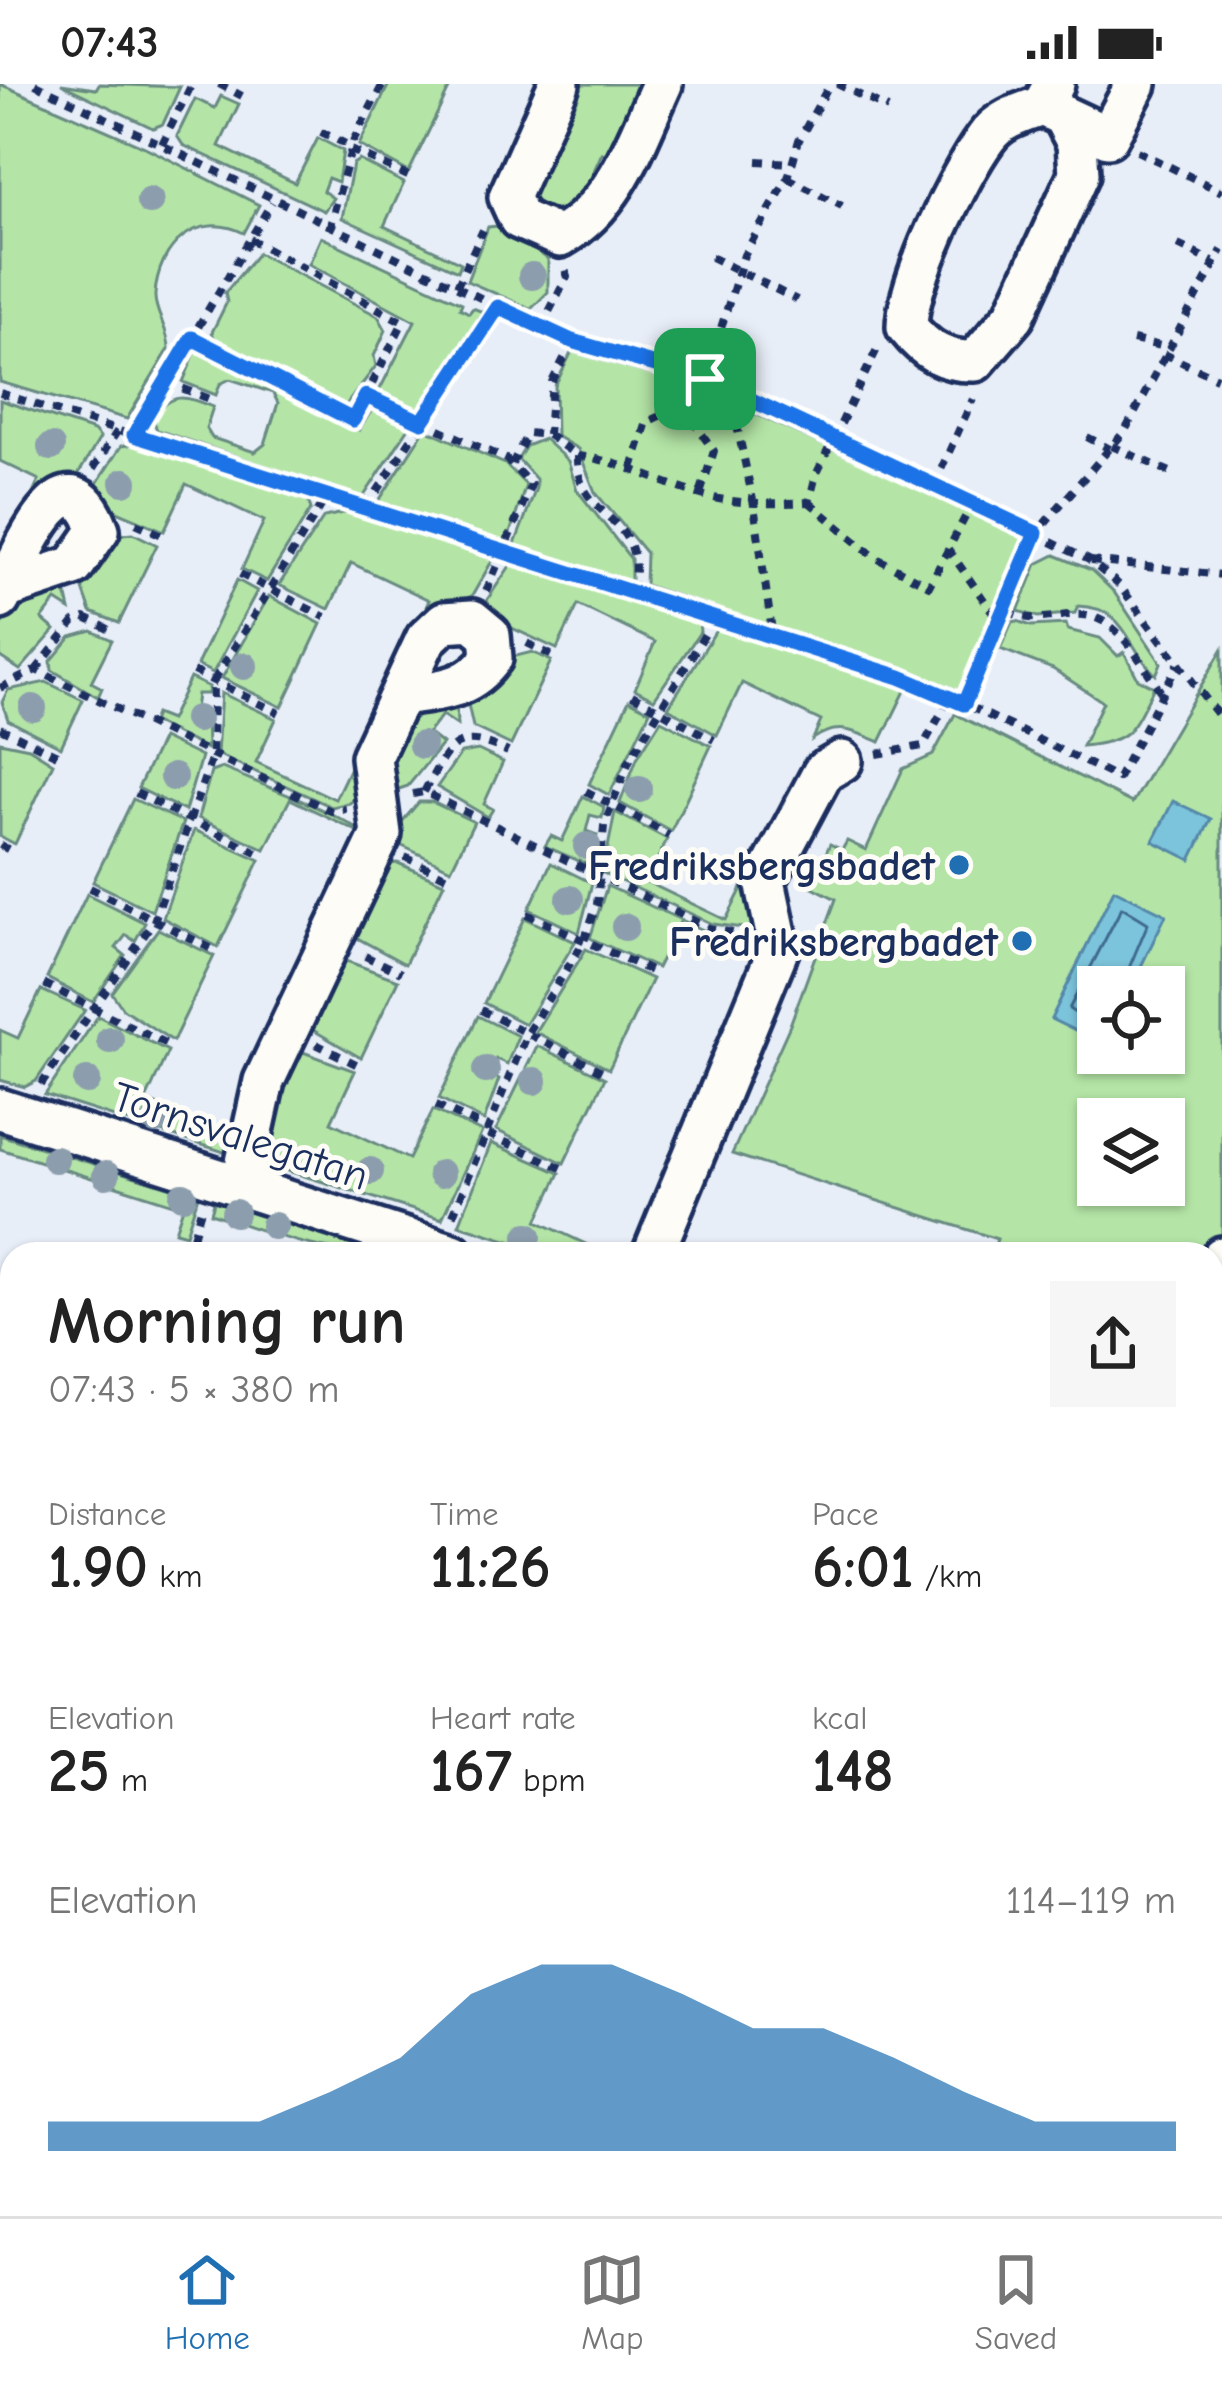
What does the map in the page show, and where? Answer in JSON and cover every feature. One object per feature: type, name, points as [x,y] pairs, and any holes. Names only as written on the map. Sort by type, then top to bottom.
[{"type":"street","points":[[559,84],[508,197],[519,219],[560,237],[597,210],[618,180],[662,84]]},
{"type":"street","points":[[1053,102],[1108,137],[1136,84]]},
{"type":"street","points":[[1053,102],[1077,143],[1078,174],[1014,316],[975,361],[950,362],[919,343],[907,327],[907,297],[987,136],[1010,117],[1053,102]]},
{"type":"street","points":[[241,1185],[264,1081],[381,834],[371,757],[403,697]]},
{"type":"street","points":[[657,1242],[779,948],[765,881],[824,772],[842,760]]},
{"type":"street","name":"Tornsvalegatan","points":[[11,1112],[416,1242]]},
{"type":"path","points":[[35,84],[328,229],[572,341],[708,380],[1090,560],[1119,586],[1222,720]]},
{"type":"path","points":[[162,144],[192,84]]},
{"type":"path","points":[[219,84],[242,96]]},
{"type":"path","points":[[328,229],[352,148],[383,84]]},
{"type":"path","points":[[692,420],[739,272],[833,84],[888,109]]},
{"type":"path","points":[[321,132],[408,176]]},
{"type":"path","points":[[1108,137],[1222,192]]},
{"type":"path","points":[[757,161],[791,163]]},
{"type":"path","points":[[788,178],[842,206]]},
{"type":"path","points":[[457,286],[494,206],[508,197]]},
{"type":"path","points":[[134,435],[272,202]]},
{"type":"path","points":[[541,327],[567,277],[560,237]]},
{"type":"path","points":[[192,338],[353,420],[403,322],[250,239]]},
{"type":"path","points":[[1178,245],[1217,262]]},
{"type":"path","points":[[964,704],[1036,533],[1111,447],[1150,390],[1165,350],[1222,250]]},
{"type":"path","points":[[711,257],[797,300]]},
{"type":"path","points":[[367,507],[498,307]]},
{"type":"path","points":[[809,502],[816,476],[880,343],[907,327]]},
{"type":"path","points":[[1133,340],[1165,350],[1217,379]]},
{"type":"path","points":[[548,435],[552,382],[572,341]]},
{"type":"path","points":[[934,485],[980,383],[975,361]]},
{"type":"path","points":[[166,382],[215,401]]},
{"type":"path","points":[[729,389],[754,505],[773,638]]},
{"type":"path","points":[[0,393],[950,697],[1118,778],[1178,664]]},
{"type":"path","points":[[366,396],[512,464],[532,485],[506,554]]},
{"type":"path","points":[[632,468],[647,422],[666,413],[692,420],[715,451],[700,494]]},
{"type":"path","points":[[512,464],[528,433],[548,435],[577,456],[632,468],[700,494],[754,505],[809,502],[875,557],[929,586],[972,503]]},
{"type":"path","points":[[1087,436],[1170,472]]},
{"type":"path","points":[[577,456],[576,473],[588,494],[640,561],[631,594]]},
{"type":"path","points":[[11,1112],[96,1010],[154,921],[212,757],[213,682],[326,498]]},
{"type":"path","points":[[948,549],[1001,624]]},
{"type":"path","points":[[1090,560],[1222,575]]},
{"type":"path","points":[[240,574],[325,617]]},
{"type":"path","points":[[1007,611],[1035,621],[1081,614],[1099,619],[1116,631],[1162,695]]},
{"type":"path","points":[[36,670],[74,622],[85,618],[116,632]]},
{"type":"path","points":[[450,1242],[527,1033],[584,941],[597,905],[597,855],[611,804],[658,710],[714,619]]},
{"type":"path","points":[[193,671],[279,713]]},
{"type":"path","points":[[632,694],[714,740]]},
{"type":"path","points":[[842,760],[922,746],[950,697]]},
{"type":"path","points":[[0,728],[57,755]]},
{"type":"path","points":[[424,792],[440,761],[465,739],[477,737],[508,752]]},
{"type":"path","points":[[586,791],[669,835]]},
{"type":"path","points":[[136,793],[262,855]]},
{"type":"path","points":[[0,845],[11,851]]},
{"type":"path","points":[[90,888],[216,951]]},
{"type":"path","points":[[527,914],[655,973]]},
{"type":"path","points":[[44,984],[171,1046]]},
{"type":"path","points":[[481,1010],[607,1074]]},
{"type":"path","points":[[436,1105],[562,1168]]},
{"type":"green space","points":[[0,84],[145,147],[259,205],[244,233],[211,226],[196,229],[172,247],[155,295],[169,349],[127,419],[0,382]]},
{"type":"green space","points":[[61,84],[96,89],[99,84],[180,87],[163,124],[153,128]]},
{"type":"green space","points":[[389,84],[450,87],[409,172],[359,145]]},
{"type":"green space","points":[[568,84],[651,84],[616,158],[602,153],[592,175],[603,181],[575,204],[557,210],[528,192]]},
{"type":"green space","points":[[221,96],[239,104],[219,146],[295,183],[318,138],[343,151],[338,182],[328,178],[323,191],[333,198],[324,211],[183,145],[177,136],[195,99],[215,108]]},
{"type":"green space","points":[[359,160],[404,183],[384,226],[461,263],[458,271],[342,218],[353,164]]},
{"type":"green space","points":[[498,226],[548,259],[548,292],[531,309],[467,281],[488,227]]},
{"type":"green space","points":[[321,237],[462,303],[460,308],[469,313],[473,308],[483,312],[418,413],[377,395],[415,321],[309,264]]},
{"type":"green space","points":[[258,253],[378,316],[386,330],[374,356],[376,366],[343,409],[217,345],[212,332],[227,302],[225,293]]},
{"type":"green space","points":[[196,350],[359,430],[375,405],[412,423],[362,499],[157,430],[152,417],[166,403],[186,398],[213,407],[206,428],[212,438],[255,452],[265,444],[278,403],[273,393],[230,379],[220,384],[216,395],[183,382]]},
{"type":"green space","points":[[572,351],[698,388],[1034,540],[962,692],[645,585],[646,553],[595,492],[578,449],[556,436],[555,386]]},
{"type":"green space","points":[[0,400],[94,431],[100,438],[76,478],[50,481],[31,498],[39,480],[0,461]]},
{"type":"green space","points":[[425,429],[505,464],[526,485],[506,545],[377,504]]},
{"type":"green space","points":[[544,439],[568,461],[577,490],[631,559],[631,583],[514,547],[536,488],[536,479],[518,459],[526,446]]},
{"type":"green space","points":[[137,444],[306,495],[311,509],[267,581],[242,569],[264,521],[186,484],[164,531],[117,511],[94,488],[121,446]]},
{"type":"green space","points":[[353,511],[485,551],[492,561],[472,596],[422,616],[429,600],[351,563],[329,609],[279,585],[324,517]]},
{"type":"green space","points":[[133,533],[157,545],[119,623],[91,612],[79,578],[113,535]]},
{"type":"green space","points":[[1055,555],[1091,570],[1114,592],[1161,663],[1156,675],[1107,613],[1078,606],[1075,613],[1038,617],[1018,611],[1037,564]]},
{"type":"green space","points":[[512,563],[699,621],[700,632],[654,699],[635,689],[655,642],[578,605],[557,649],[495,620],[487,600]]},
{"type":"green space","points":[[237,580],[257,591],[213,673],[197,665]]},
{"type":"green space","points":[[65,588],[70,610],[56,601],[42,619],[55,630],[20,670],[0,657],[0,627],[12,605]]},
{"type":"green space","points":[[269,596],[321,624],[282,707],[222,678]]},
{"type":"green space","points":[[1012,622],[1031,626],[1066,624],[1068,630],[1100,638],[1118,656],[1124,652],[1138,679],[1154,687],[1128,731],[1111,741],[1082,746],[1103,702],[1053,669],[1000,649]]},
{"type":"green space","points":[[718,627],[907,687],[880,742],[838,730],[813,739],[821,721],[742,683],[717,735],[668,708]]},
{"type":"green space","points":[[92,631],[112,640],[91,682],[102,688],[98,697],[52,670],[51,661],[71,637]]},
{"type":"green space","name":"Fredriksbergbadet","points":[[1222,650],[1222,1242],[996,1242],[732,1154],[790,1025],[836,899],[811,886],[830,844],[842,850],[847,841],[866,850],[903,769],[933,755],[955,714],[1132,803]]},
{"type":"green space","points":[[532,652],[551,661],[511,745],[473,727],[466,695],[504,659]]},
{"type":"green space","points":[[190,678],[209,687],[208,694],[197,694],[195,710],[206,711],[207,749],[152,722],[155,714],[170,720]]},
{"type":"green space","points":[[46,682],[83,700],[61,747],[8,720],[2,702],[8,690]]},
{"type":"green space","points":[[221,693],[276,719],[256,762],[335,799],[354,759],[358,792],[350,803],[332,807],[217,754]]},
{"type":"green space","points":[[456,699],[457,725],[442,715],[428,733],[442,744],[408,786],[399,789],[388,783],[393,751],[405,728],[426,711]]},
{"type":"green space","points":[[629,700],[650,711],[609,795],[589,784]]},
{"type":"green space","points":[[661,720],[711,746],[671,831],[620,803],[637,758]]},
{"type":"green space","points":[[162,738],[201,757],[185,811],[138,788]]},
{"type":"green space","points":[[0,742],[29,748],[53,763],[15,844],[0,836]]},
{"type":"green space","points":[[478,750],[503,762],[484,804],[493,809],[488,817],[437,787],[461,753]]},
{"type":"green space","points":[[222,768],[320,809],[361,833],[290,799],[265,849],[198,818],[211,772]]},
{"type":"green space","points":[[583,796],[604,807],[602,818],[590,815],[586,831],[597,835],[593,867],[545,846],[551,836],[562,841]]},
{"type":"green space","points":[[133,799],[183,822],[152,911],[93,882]]},
{"type":"green space","points":[[419,802],[432,802],[474,822],[451,869],[398,844],[394,831]]},
{"type":"green space","points":[[615,812],[667,839],[647,882],[726,920],[746,880],[752,890],[751,929],[713,924],[603,873]]},
{"type":"green space","points":[[194,830],[260,860],[218,947],[163,918]]},
{"type":"green space","points":[[398,863],[444,883],[405,964],[350,934],[383,865]]},
{"type":"green space","points":[[551,863],[592,883],[579,933],[529,909]]},
{"type":"green space","points":[[607,886],[710,933],[747,940],[760,957],[681,920],[657,968],[590,938]]},
{"type":"green space","points":[[87,894],[145,923],[135,941],[126,935],[116,948],[125,955],[93,1002],[47,978]]},
{"type":"green space","points":[[525,918],[575,942],[525,1024],[484,1003]]},
{"type":"green space","points":[[158,929],[214,956],[173,1041],[123,1009],[112,993]]},
{"type":"green space","points":[[586,949],[652,979],[609,1069],[535,1032]]},
{"type":"green space","points":[[341,959],[398,980],[361,1058],[306,1026]]},
{"type":"green space","points":[[41,990],[85,1010],[36,1081],[25,1087],[0,1080],[0,1030],[18,1038]]},
{"type":"green space","points":[[98,1016],[168,1051],[146,1100],[224,1138],[246,1092],[240,1146],[227,1153],[45,1095]]},
{"type":"green space","points":[[478,1016],[518,1036],[507,1064],[496,1059],[489,1074],[499,1079],[484,1121],[439,1098]]},
{"type":"green space","points":[[537,1046],[605,1078],[564,1163],[496,1130]]},
{"type":"green space","points":[[303,1052],[355,1071],[331,1122],[409,1159],[433,1110],[482,1132],[442,1219],[272,1166],[268,1152],[288,1062]]},
{"type":"green space","points":[[0,1135],[198,1196],[186,1234],[175,1231],[183,1207],[0,1149]]},
{"type":"green space","points":[[491,1143],[560,1173],[537,1221],[582,1242],[512,1242],[459,1225]]},
{"type":"green space","points":[[215,1199],[346,1242],[303,1242],[211,1213]]},
{"type":"water","points":[[1173,801],[1211,819],[1191,860],[1153,841]]},
{"type":"water","points":[[1114,889],[1166,915],[1141,966],[1077,966],[1077,1032],[1051,1019]]},
{"type":"place","name":"Fredriksbergsbadet","points":[[959,865]]},
{"type":"place","name":"Fredriksbergbadet","points":[[1022,941]]},
{"type":"route","points":[[498,307],[572,341],[705,379],[1036,533],[964,704],[900,677],[134,435],[192,338],[353,420],[366,396],[422,422],[498,307]]}]
